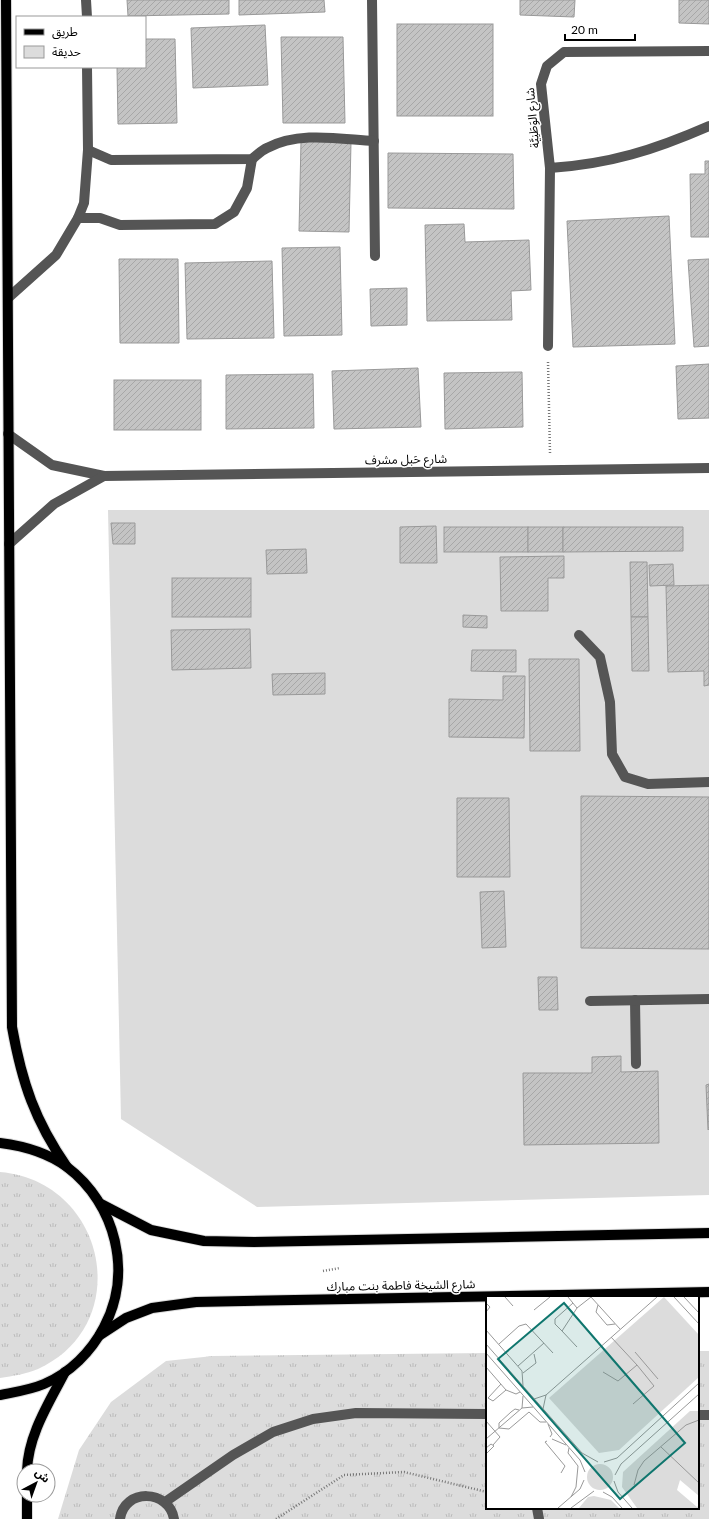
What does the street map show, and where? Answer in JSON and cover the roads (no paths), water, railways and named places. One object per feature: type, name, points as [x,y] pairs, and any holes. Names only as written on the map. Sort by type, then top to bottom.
[{"type":"main road","points":[[6,0],[12,1028],[18,1059],[26,1088],[36,1115],[52,1145],[67,1167]]},
{"type":"main road","points":[[0,1143],[35,1150],[67,1167],[86,1184],[101,1204],[110,1221],[116,1240],[119,1260],[116,1299],[109,1318],[100,1335],[86,1354],[65,1372],[45,1384],[23,1391],[0,1395]]},
{"type":"main road","points":[[101,1204],[151,1230],[204,1241],[270,1242],[709,1233]]},
{"type":"main road","name":"شارع الشيخة فاطمة بنت مبارك","points":[[504,1296],[709,1292]]},
{"type":"main road","name":"شارع الشيخة فاطمة بنت مبارك","points":[[100,1335],[126,1318],[152,1308],[196,1302],[486,1296]]},
{"type":"main road","points":[[28,1463],[39,1421],[65,1372]]},
{"type":"main road","points":[[27,1503],[27,1519]]},
{"type":"street","points":[[86,0],[87,16]]},
{"type":"street","points":[[372,0],[375,256]]},
{"type":"street","name":"شارع الوَطَنِيَّة","points":[[548,346],[550,168],[541,84],[547,66],[564,52],[709,51]]},
{"type":"street","points":[[8,298],[56,255],[78,218],[84,203],[88,150],[87,68]]},
{"type":"street","points":[[550,168],[582,166],[632,156],[709,126]]},
{"type":"street","points":[[88,150],[111,160],[252,159],[267,148],[290,141],[311,137],[374,141]]},
{"type":"street","points":[[78,218],[100,218],[120,226],[216,224],[234,212],[241,200],[247,188],[252,159]]},
{"type":"street","name":"شارع حَبل مشرف","points":[[8,434],[52,465],[104,476],[709,468]]},
{"type":"street","name":"شارع حَبل مشرف","points":[[9,544],[54,504],[104,476]]},
{"type":"street","points":[[579,635],[600,657],[610,702],[612,754],[625,776],[648,784],[709,782]]},
{"type":"street","points":[[590,1001],[709,999]]},
{"type":"street","points":[[635,1000],[636,1064]]},
{"type":"street","points":[[165,1502],[233,1455],[272,1432],[313,1419],[356,1413],[486,1414]]},
{"type":"street","points":[[120,1519],[123,1508],[130,1501],[138,1496],[148,1495],[157,1497],[165,1502],[171,1509],[174,1519]]},
{"type":"street","points":[[537,1509],[539,1519]]}]
